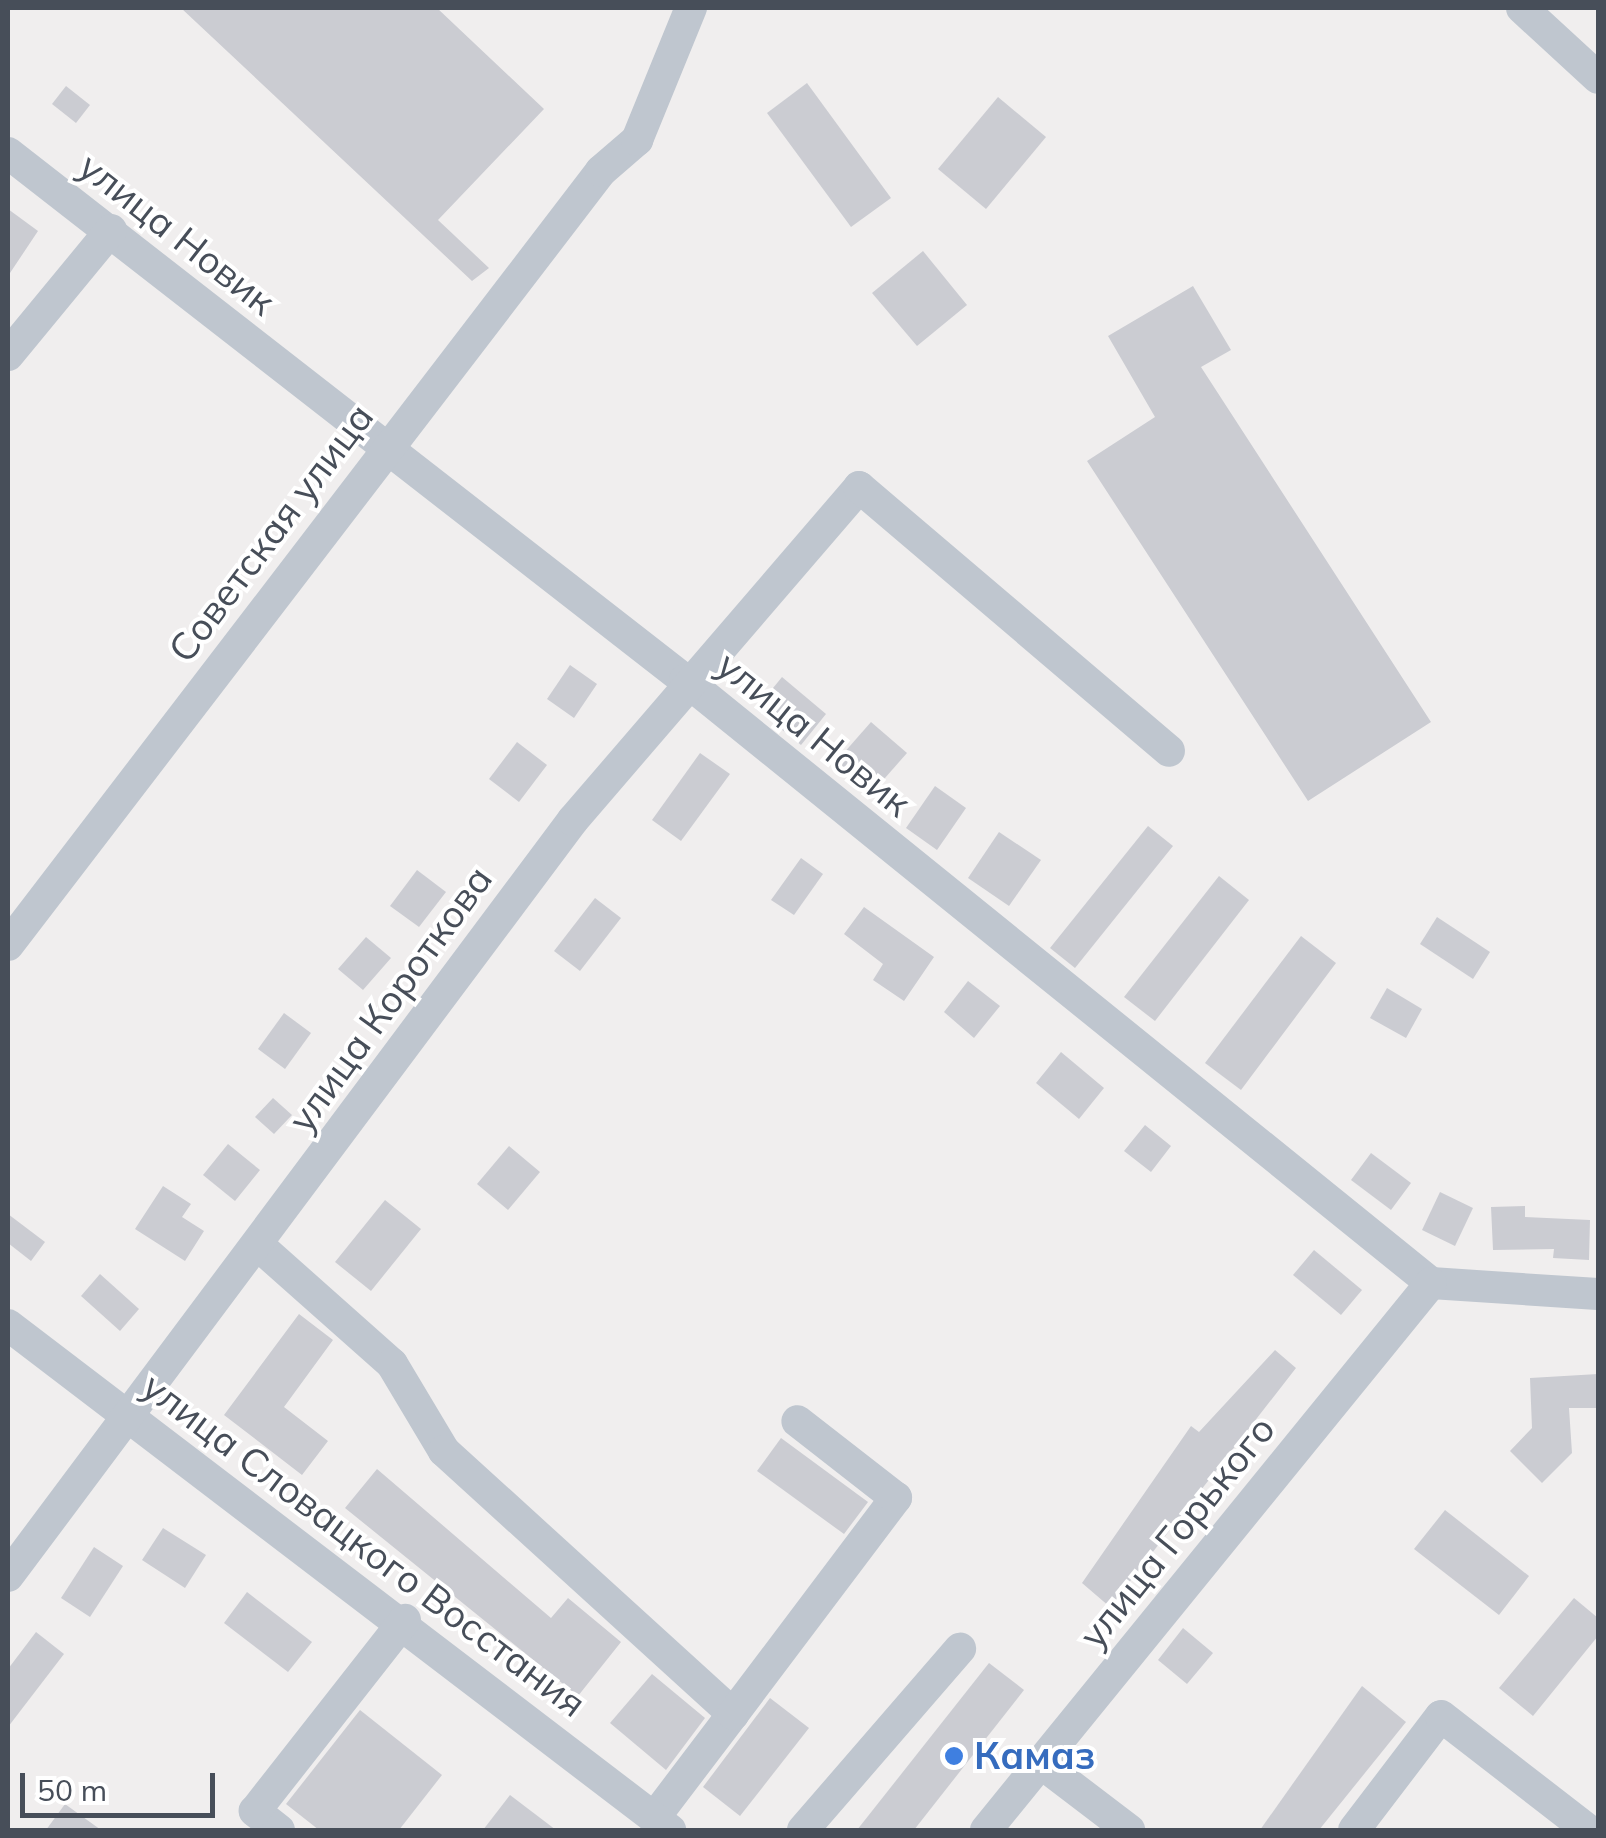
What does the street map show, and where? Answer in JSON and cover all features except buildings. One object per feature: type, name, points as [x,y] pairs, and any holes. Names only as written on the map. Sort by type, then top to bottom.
[{"type":"street","name":"Советская улица","points":[[8,945],[601,171],[637,140],[690,8]]},
{"type":"street","points":[[1522,8],[1598,78]]},
{"type":"street","name":"улица Новик","points":[[8,154],[111,230],[384,451],[684,680],[1431,1283]]},
{"type":"street","points":[[8,356],[111,230]]},
{"type":"street","name":"улица Короткова","points":[[8,1576],[684,680],[859,487],[1168,751]]},
{"type":"street","points":[[258,1245],[392,1364],[444,1451],[733,1714]]},
{"type":"street","points":[[1431,1283],[1598,1294]]},
{"type":"street","name":"улица Горького","points":[[986,1830],[1431,1283]]},
{"type":"street","name":"улица Словацкого Восстания","points":[[8,1325],[405,1620],[662,1824]]},
{"type":"street","points":[[662,1824],[733,1714],[896,1498],[797,1421]]},
{"type":"street","points":[[279,1830],[255,1812],[405,1620]]},
{"type":"street","points":[[802,1830],[960,1649]]},
{"type":"street","points":[[1354,1830],[1441,1716],[1588,1830]]},
{"type":"street","points":[[1042,1762],[1129,1830]]},
{"type":"place","name":"Камаз","points":[[954,1756]]}]
